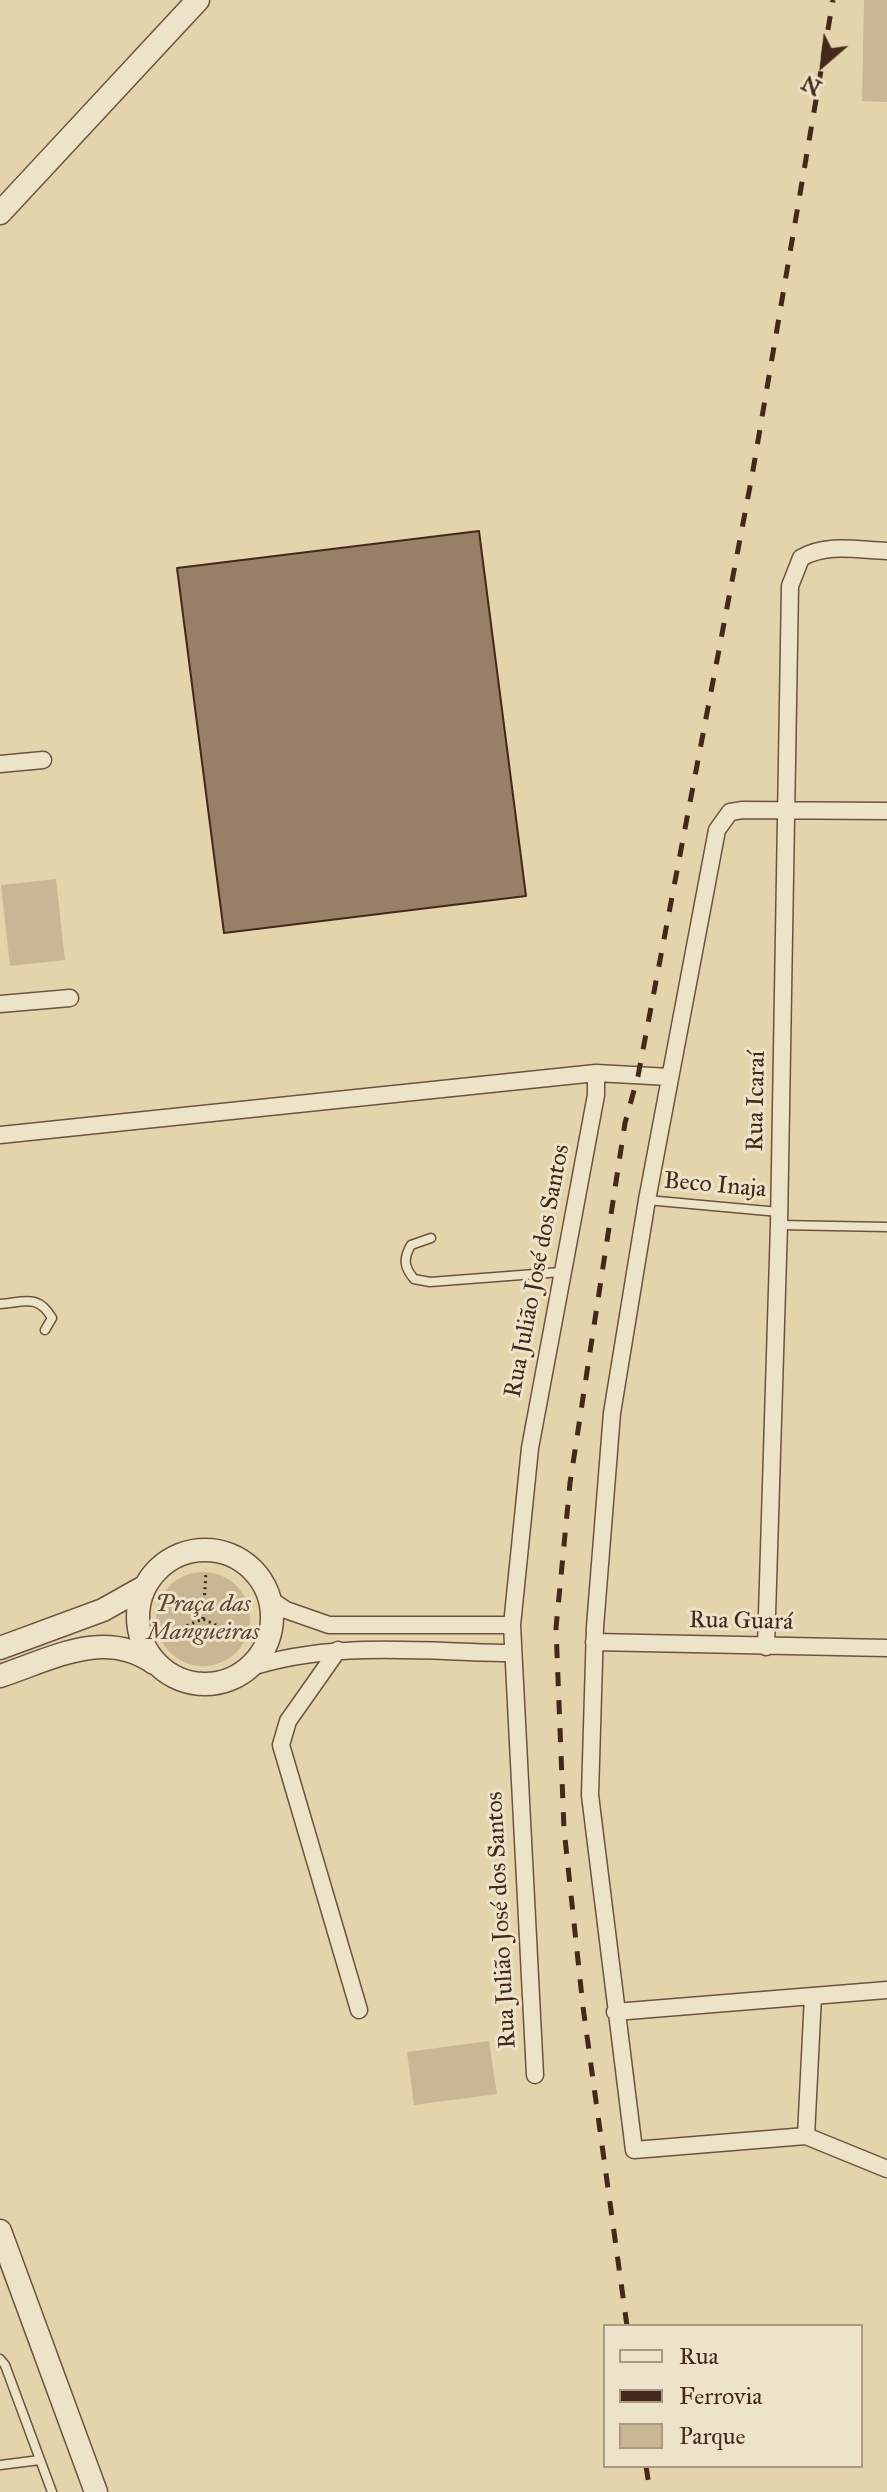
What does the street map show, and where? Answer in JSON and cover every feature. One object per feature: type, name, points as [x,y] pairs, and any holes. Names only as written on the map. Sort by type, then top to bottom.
[{"type":"street","points":[[0,213],[198,0]]},
{"type":"street","name":"Rua Icaraí","points":[[766,1647],[779,1218],[790,586],[801,558],[825,548],[887,551]]},
{"type":"street","points":[[0,764],[43,760]]},
{"type":"street","points":[[887,811],[743,810],[730,812],[717,830],[647,1200],[612,1413],[594,1642],[590,1795],[634,2150],[806,2136],[887,2169]]},
{"type":"street","points":[[0,1004],[70,998]]},
{"type":"street","points":[[0,1135],[596,1073],[670,1077]]},
{"type":"street","name":"Rua Julião José dos Santos","points":[[535,2075],[511,1653],[512,1625],[530,1448],[596,1095],[596,1073]]},
{"type":"street","points":[[0,1676],[95,1645],[137,1653],[180,1680],[202,1684],[224,1682],[260,1657],[270,1637],[272,1615],[257,1574],[240,1560],[219,1551],[197,1550],[176,1556],[157,1569],[144,1587],[138,1608],[139,1631],[147,1651],[161,1668]]},
{"type":"street","points":[[0,1648],[103,1610],[144,1587]]},
{"type":"street","points":[[267,1597],[286,1610],[329,1625],[512,1625]]},
{"type":"street","name":"Rua Guará","points":[[594,1642],[887,1648]]},
{"type":"street","points":[[246,1669],[291,1655],[338,1650],[511,1653]]},
{"type":"street","points":[[338,1650],[288,1721],[281,1745],[359,2010]]},
{"type":"street","points":[[615,2012],[887,1990]]},
{"type":"street","points":[[806,2136],[813,1996]]},
{"type":"street","points":[[0,2231],[96,2492]]},
{"type":"lane","name":"Beco Inaja","points":[[647,1200],[779,1218],[887,1227]]},
{"type":"lane","points":[[431,1238],[411,1245],[405,1254],[406,1269],[414,1279],[430,1282],[561,1272]]},
{"type":"lane","points":[[0,1304],[38,1301],[52,1318],[45,1330]]},
{"type":"lane","points":[[0,2359],[5,2365],[52,2492]]},
{"type":"lane","points":[[0,2465],[40,2460]]},
{"type":"path","points":[[203,1619],[206,1572]]},
{"type":"path","points":[[159,1637],[203,1619],[246,1639]]},
{"type":"green space","points":[[864,0],[887,0],[887,102],[862,101]]},
{"type":"green space","points":[[56,879],[65,960],[10,966],[1,885]]},
{"type":"green space","name":"Praça das Mangueiras","points":[[203,1572],[221,1576],[236,1586],[246,1601],[250,1619],[246,1637],[236,1652],[221,1662],[203,1666],[185,1662],[170,1652],[160,1637],[156,1619],[160,1601],[170,1586],[185,1576]]},
{"type":"green space","points":[[489,2041],[497,2094],[414,2105],[407,2052]]},
{"type":"building","points":[[479,531],[526,896],[224,933],[177,568]]},
{"type":"railway","points":[[627,2324],[583,2007],[564,1829],[556,1628],[570,1483],[625,1123],[638,1076],[752,476],[833,0]]},
{"type":"railway","points":[[646,2468],[650,2492]]}]
